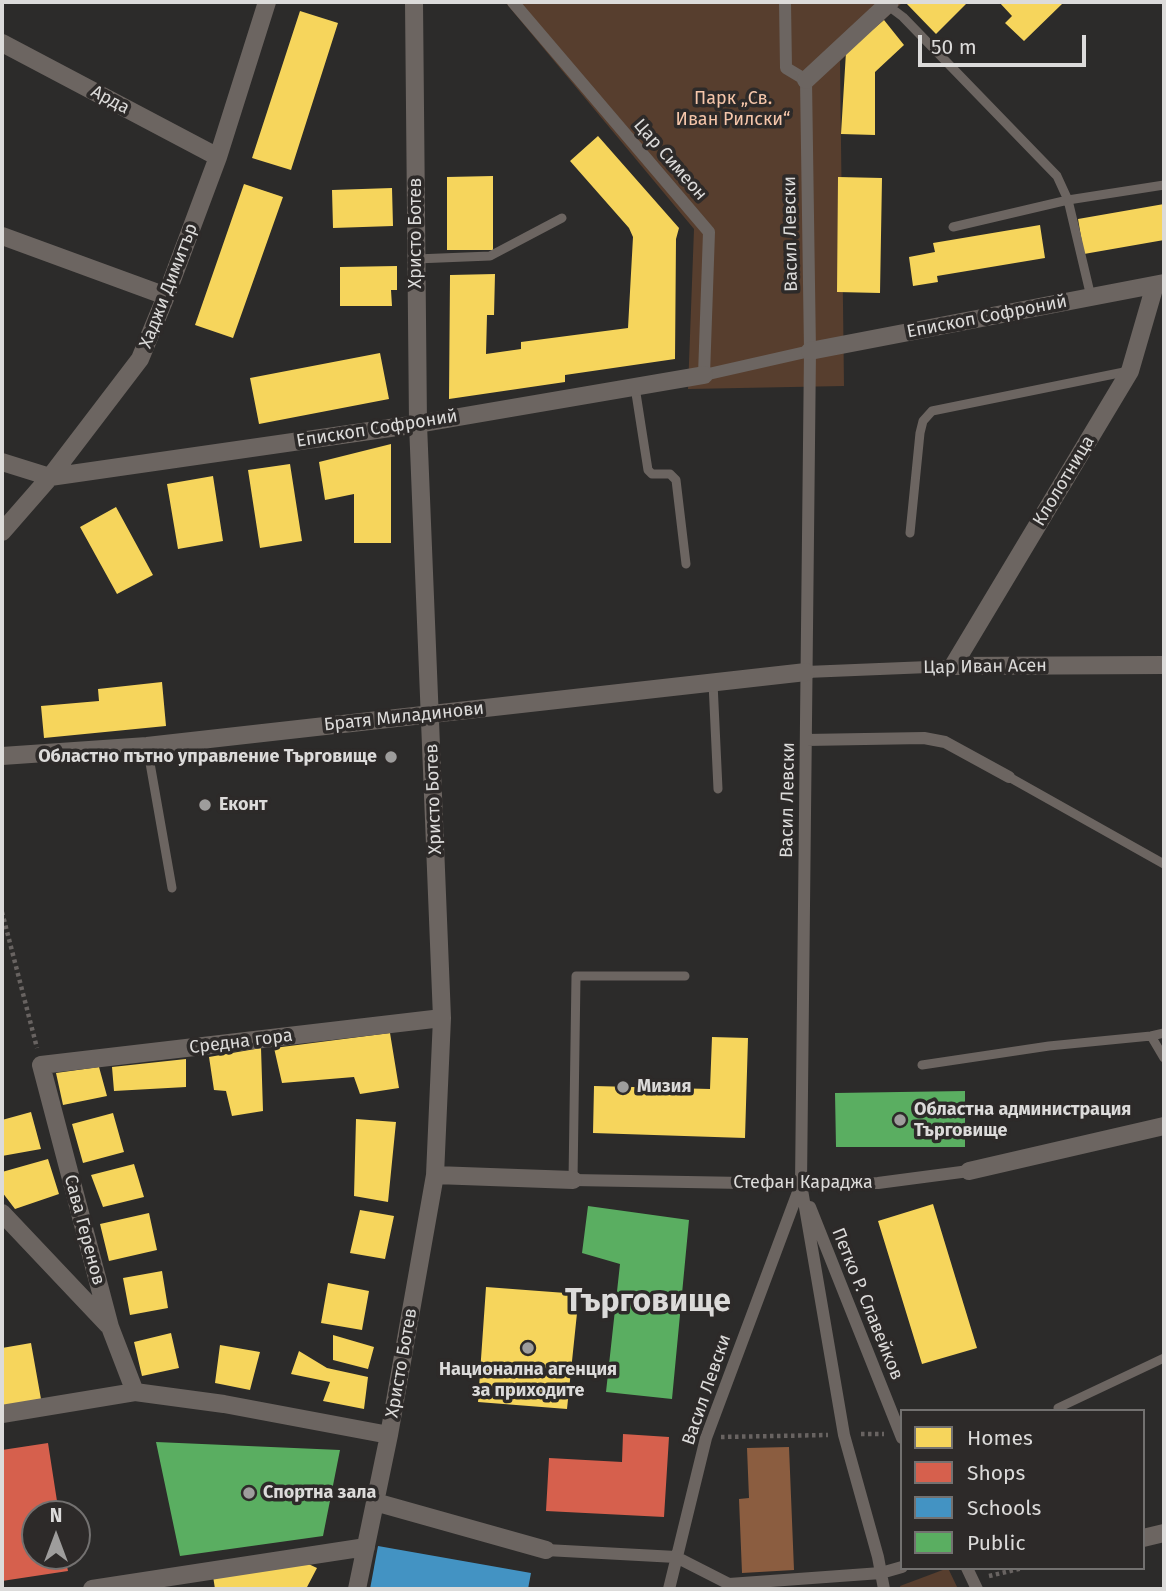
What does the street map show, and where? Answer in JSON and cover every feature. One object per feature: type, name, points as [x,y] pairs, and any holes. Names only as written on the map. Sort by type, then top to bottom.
[{"type":"street","name":"Хаджи Димитър","points":[[2,532],[50,477],[140,359],[218,156],[267,2]]},
{"type":"street","name":"Христо Ботев","points":[[357,1589],[389,1435],[435,1175],[442,1018],[418,424],[414,2]]},
{"type":"street","name":"Цар Симеон","points":[[513,2],[709,232],[704,375]]},
{"type":"street","points":[[785,2],[786,68],[806,80],[889,3]]},
{"type":"street","name":"Арда","points":[[2,43],[218,156]]},
{"type":"street","name":"Васил Левски","points":[[669,1589],[706,1438],[801,1184],[810,351],[806,80]]},
{"type":"street","points":[[2,236],[166,296]]},
{"type":"street","name":"Епископ Софроний","points":[[810,351],[1159,284]]},
{"type":"street","name":"Клолотница","points":[[953,666],[1130,371],[1159,284]]},
{"type":"street","points":[[704,375],[810,351]]},
{"type":"street","name":"Епископ Софроний","points":[[50,477],[418,424],[704,375]]},
{"type":"street","points":[[2,462],[50,477]]},
{"type":"street","name":"Цар Иван Асен","points":[[806,672],[953,666],[1164,665]]},
{"type":"street","name":"Братя Миладинови","points":[[2,756],[147,747],[806,672]]},
{"type":"street","points":[[806,740],[923,738],[944,742],[1009,777]]},
{"type":"street","name":"Средна гора","points":[[41,1066],[442,1018]]},
{"type":"street","name":"Сава Геренов","points":[[41,1066],[110,1327],[135,1392]]},
{"type":"street","name":"Стефан Караджа","points":[[435,1175],[573,1180],[877,1183],[969,1171],[1164,1126]]},
{"type":"street","points":[[801,1184],[844,1435],[884,1589]]},
{"type":"street","name":"Петко Р. Славейков","points":[[801,1184],[900,1433]]},
{"type":"street","points":[[2,1213],[110,1327]]},
{"type":"street","points":[[2,1414],[135,1392],[224,1404],[389,1435]]},
{"type":"street","points":[[375,1502],[546,1550],[676,1557],[730,1587],[881,1573],[900,1568]]},
{"type":"street","points":[[1145,1537],[1164,1532]]},
{"type":"street","points":[[92,1589],[366,1547]]},
{"type":"lane","points":[[889,3],[1057,176],[1068,200],[1091,297]]},
{"type":"lane","points":[[953,227],[1068,200],[1164,186]]},
{"type":"lane","points":[[416,259],[490,256],[562,218]]},
{"type":"lane","points":[[910,533],[920,433],[923,421],[932,411],[1130,371]]},
{"type":"lane","points":[[635,387],[648,470],[652,474],[670,474],[676,480],[686,564]]},
{"type":"lane","points":[[713,683],[718,789]]},
{"type":"lane","points":[[147,747],[172,888]]},
{"type":"lane","points":[[1009,777],[1164,864]]},
{"type":"lane","points":[[573,1180],[576,976],[685,976]]},
{"type":"lane","points":[[922,1066],[1049,1046],[1164,1033]]},
{"type":"lane","points":[[1151,1036],[1164,1058]]},
{"type":"lane","points":[[1058,1408],[1164,1358]]},
{"type":"path","points":[[2,912],[41,1066]]},
{"type":"path","points":[[706,1438],[900,1436]]},
{"type":"path","points":[[975,1585],[1017,1570]]},
{"type":"green space","name":"Парк „Св. Иван Рилски“","points":[[505,2],[903,2],[840,61],[844,386],[688,389],[694,229]]},
{"type":"green space","points":[[949,1570],[958,1589],[901,1589],[900,1586]]},
{"type":"shaded area","points":[[789,1447],[794,1570],[742,1573],[739,1499],[749,1498],[747,1448]]},
{"type":"building: Homes","points":[[905,2],[968,2],[936,34]]},
{"type":"building: Homes","points":[[999,2],[1062,4],[1024,41],[1005,23],[1012,16]]},
{"type":"building: Homes","points":[[300,11],[338,23],[291,170],[252,158]]},
{"type":"building: Homes","points":[[884,20],[904,45],[875,72],[875,135],[841,134],[846,52]]},
{"type":"building: Homes","points":[[598,136],[679,228],[676,239],[675,359],[565,375],[565,382],[449,399],[450,275],[495,274],[494,315],[487,315],[486,354],[521,349],[521,342],[628,328],[633,237],[629,228],[570,161]]},
{"type":"building: Homes","points":[[493,176],[493,250],[447,250],[447,177]]},
{"type":"building: Homes","points":[[838,177],[882,178],[880,293],[837,292]]},
{"type":"building: Homes","points":[[244,184],[283,197],[233,338],[195,325]]},
{"type":"building: Homes","points":[[392,188],[393,226],[333,228],[332,190]]},
{"type":"building: Homes","points":[[1164,204],[1164,240],[1084,254],[1078,219]]},
{"type":"building: Homes","points":[[1040,225],[1045,258],[937,276],[938,282],[913,286],[909,257],[935,252],[933,243]]},
{"type":"building: Homes","points":[[397,266],[397,290],[391,290],[392,306],[340,306],[340,267]]},
{"type":"building: Homes","points":[[380,353],[389,399],[259,424],[250,378]]},
{"type":"building: Homes","points":[[391,444],[391,543],[354,543],[354,494],[325,500],[319,462]]},
{"type":"building: Homes","points":[[290,464],[302,541],[260,548],[248,470]]},
{"type":"building: Homes","points":[[213,476],[223,541],[178,549],[167,484]]},
{"type":"building: Homes","points":[[116,507],[153,575],[117,594],[80,527]]},
{"type":"building: Homes","points":[[162,682],[166,726],[44,738],[41,706],[99,701],[98,689]]},
{"type":"building: Homes","points":[[390,1033],[399,1088],[360,1094],[354,1077],[282,1083],[274,1048]]},
{"type":"building: Homes","name":"Мизия","points":[[712,1037],[748,1038],[745,1138],[593,1133],[594,1086],[710,1089]]},
{"type":"building: Homes","points":[[261,1048],[263,1111],[232,1116],[226,1091],[214,1090],[209,1057]]},
{"type":"building: Homes","points":[[186,1059],[186,1087],[114,1091],[112,1067]]},
{"type":"building: Homes","points":[[99,1067],[107,1096],[63,1105],[56,1073]]},
{"type":"building: Homes","points":[[31,1112],[41,1149],[2,1156],[2,1120]]},
{"type":"building: Homes","points":[[113,1113],[124,1152],[83,1163],[72,1124]]},
{"type":"building: Homes","points":[[356,1119],[396,1122],[388,1202],[354,1196]]},
{"type":"building: Homes","points":[[48,1159],[59,1194],[15,1209],[2,1192],[2,1172]]},
{"type":"building: Homes","points":[[134,1164],[144,1197],[103,1207],[91,1175]]},
{"type":"building: Homes","points":[[933,1204],[977,1348],[922,1364],[878,1221]]},
{"type":"building: Homes","points":[[360,1210],[394,1216],[385,1259],[350,1253]]},
{"type":"building: Homes","points":[[149,1213],[157,1250],[109,1261],[100,1224]]},
{"type":"building: Homes","points":[[162,1271],[168,1308],[130,1315],[123,1278]]},
{"type":"building: Homes","points":[[328,1283],[369,1291],[362,1330],[321,1323]]},
{"type":"building: Homes","name":"Национална агенция за приходите","points":[[486,1287],[579,1294],[567,1409],[478,1402]]},
{"type":"building: Homes","points":[[171,1333],[179,1368],[142,1376],[134,1342]]},
{"type":"building: Homes","points":[[333,1335],[374,1347],[368,1369],[333,1360]]},
{"type":"building: Homes","points":[[31,1343],[41,1399],[2,1406],[2,1348]]},
{"type":"building: Homes","points":[[220,1345],[260,1352],[250,1390],[215,1383]]},
{"type":"building: Homes","points":[[299,1351],[327,1368],[368,1377],[364,1409],[323,1401],[330,1382],[291,1374]]},
{"type":"building: Homes","points":[[302,1561],[317,1568],[306,1589],[215,1589],[213,1576]]},
{"type":"building: Shops","points":[[623,1434],[669,1437],[664,1517],[546,1511],[549,1458],[622,1462]]},
{"type":"building: Shops","points":[[48,1443],[57,1500],[21,1500],[21,1570],[68,1571],[2,1581],[2,1450]]},
{"type":"building: Schools","points":[[378,1546],[531,1573],[528,1589],[370,1589]]},
{"type":"building: Public","name":"Областна администрация Търговище","points":[[965,1091],[965,1147],[836,1147],[835,1093]]},
{"type":"building: Public","points":[[588,1206],[689,1220],[672,1399],[606,1392],[620,1264],[582,1253]]},
{"type":"building: Public","name":"Спортна зала","points":[[156,1442],[340,1450],[323,1536],[180,1556]]},
{"type":"place","name":"Областно пътно управление Търговище","points":[[391,757]]},
{"type":"place","name":"Еконт","points":[[205,805]]},
{"type":"place","name":"Мизия","points":[[623,1087]]},
{"type":"place","name":"Областна администрация Търговище","points":[[900,1120]]},
{"type":"place","name":"Национална агенция за приходите","points":[[528,1348]]},
{"type":"place","name":"Спортна зала","points":[[249,1493]]},
{"type":"district","name":"Търговище","points":[[648,1302]]}]
